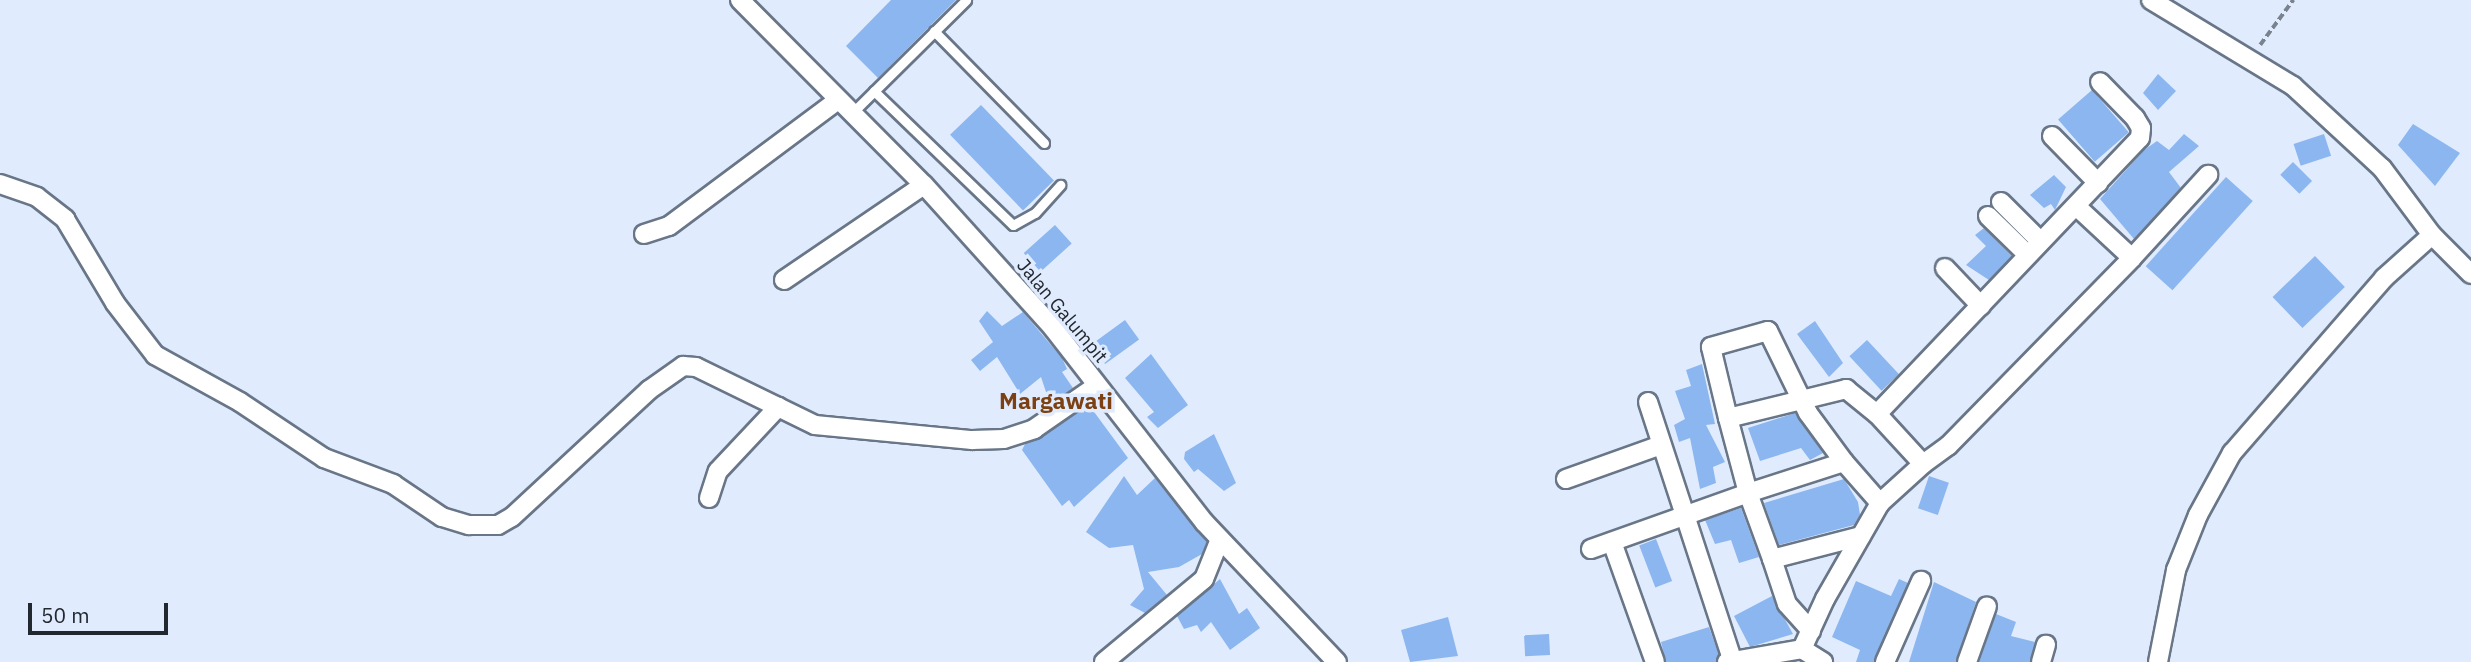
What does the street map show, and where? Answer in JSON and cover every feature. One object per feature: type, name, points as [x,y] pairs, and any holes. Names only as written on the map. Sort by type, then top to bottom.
[{"type":"street","name":"Jalan Galumpit","points":[[740,0],[924,185],[1053,328],[1096,386],[1220,539],[1337,662]]},
{"type":"street","points":[[2151,0],[2251,58],[2292,86],[2382,168],[2432,235],[2471,274]]},
{"type":"street","points":[[1877,414],[2027,254],[2098,183],[2142,132],[2135,118],[2100,82]]},
{"type":"street","points":[[644,234],[669,226],[838,100]]},
{"type":"street","points":[[2052,136],[2098,183]]},
{"type":"street","points":[[1802,649],[1880,503],[1923,464],[1948,446],[2132,258],[2208,175]]},
{"type":"street","points":[[0,184],[37,197],[65,219],[115,303],[155,355],[240,402],[324,458],[393,484],[453,522],[482,527],[512,517],[649,390],[683,366],[696,367],[815,425],[972,440],[1004,439],[1034,429],[1096,386]]},
{"type":"street","points":[[784,280],[924,185]]},
{"type":"street","points":[[2001,202],[2040,241]]},
{"type":"street","points":[[2076,206],[2132,258]]},
{"type":"street","points":[[1988,216],[2027,254]]},
{"type":"street","points":[[2158,662],[2176,570],[2232,453],[2384,278],[2432,235]]},
{"type":"street","points":[[1945,268],[1981,306]]},
{"type":"street","points":[[1811,631],[1787,604],[1748,493],[1710,350],[1718,342],[1749,333],[1771,334],[1802,397],[1844,462],[1880,503]]},
{"type":"street","points":[[1728,418],[1802,397],[1846,389],[1877,414],[1923,464]]},
{"type":"street","points":[[1648,402],[1730,661],[1802,649],[1823,662]]},
{"type":"street","points":[[709,498],[718,471],[778,407]]},
{"type":"street","points":[[1566,478],[1661,445]]},
{"type":"street","points":[[1591,549],[1685,513],[1844,462]]},
{"type":"street","points":[[1772,559],[1861,536]]},
{"type":"street","points":[[1104,662],[1204,579],[1220,539]]},
{"type":"street","points":[[1612,541],[1655,662]]},
{"type":"street","points":[[1885,662],[1921,581]]},
{"type":"street","points":[[1967,662],[1987,606]]},
{"type":"lane","points":[[851,114],[966,0]]},
{"type":"lane","points":[[934,31],[1044,143]]},
{"type":"lane","points":[[874,91],[1013,225],[1035,213],[1060,185]]},
{"type":"path","points":[[2251,58],[2293,0]]},
{"type":"building","points":[[891,0],[956,0],[878,78],[846,46]]},
{"type":"building","points":[[2158,74],[2176,91],[2158,110],[2143,93]]},
{"type":"building","points":[[2092,90],[2129,132],[2095,162],[2058,120]]},
{"type":"building","points":[[981,105],[1054,181],[1023,210],[950,135]]},
{"type":"building","points":[[2413,124],[2460,153],[2435,186],[2398,145]]},
{"type":"building","points":[[2184,134],[2199,146],[2169,172],[2181,188],[2134,239],[2100,199],[2144,150],[2157,141],[2169,150]]},
{"type":"building","points":[[2324,134],[2331,156],[2301,166],[2294,144]]},
{"type":"building","points":[[2293,162],[2312,181],[2299,194],[2280,175]]},
{"type":"building","points":[[2054,175],[2066,187],[2055,210],[2051,204],[2044,208],[2030,195]]},
{"type":"building","points":[[2226,177],[2253,201],[2172,290],[2146,266]]},
{"type":"building","points":[[1055,225],[1072,244],[1041,272],[1024,253]]},
{"type":"building","points":[[1984,228],[2012,256],[1989,280],[1966,265],[1986,246],[1975,235]]},
{"type":"building","points":[[2315,256],[2345,287],[2302,328],[2273,297]]},
{"type":"building","points":[[987,311],[1002,326],[1023,312],[1062,358],[1067,369],[1062,372],[1073,388],[1050,404],[1041,377],[1020,394],[997,357],[980,371],[971,360],[993,342],[979,321]]},
{"type":"building","points":[[1125,320],[1139,339],[1105,364],[1091,345]]},
{"type":"building","points":[[1815,321],[1843,363],[1829,377],[1797,334]]},
{"type":"building","points":[[1867,340],[1899,374],[1882,391],[1849,356]]},
{"type":"building","points":[[1151,354],[1188,405],[1158,428],[1147,417],[1154,412],[1125,378]]},
{"type":"building","points":[[1702,364],[1715,424],[1706,425],[1725,462],[1713,467],[1716,483],[1700,489],[1690,438],[1679,442],[1674,425],[1685,419],[1675,391],[1691,386],[1686,370]]},
{"type":"building","points":[[1089,405],[1128,458],[1074,507],[1069,500],[1062,506],[1022,450],[1025,444]]},
{"type":"building","points":[[1795,413],[1823,453],[1810,460],[1801,448],[1760,461],[1748,428]]},
{"type":"building","points":[[1214,434],[1236,483],[1224,491],[1198,469],[1194,472],[1184,459],[1185,452]]},
{"type":"building","points":[[1124,476],[1137,495],[1155,478],[1207,541],[1202,554],[1179,567],[1148,572],[1167,595],[1145,613],[1130,605],[1144,589],[1133,545],[1109,548],[1086,532]]},
{"type":"building","points":[[1929,476],[1949,483],[1938,515],[1918,508]]},
{"type":"building","points":[[1844,479],[1858,502],[1860,515],[1854,525],[1779,545],[1764,503]]},
{"type":"building","points":[[1741,508],[1759,557],[1739,563],[1731,540],[1715,544],[1705,520]]},
{"type":"building","points":[[1656,539],[1672,581],[1655,587],[1639,545]]},
{"type":"building","points":[[1220,579],[1239,614],[1247,608],[1260,628],[1230,650],[1211,622],[1201,632],[1197,625],[1184,629],[1177,616]]},
{"type":"building","points":[[1899,579],[1908,583],[1874,662],[1856,662],[1860,650],[1832,637],[1856,581],[1891,596]]},
{"type":"building","points":[[1934,582],[1976,602],[1956,662],[1909,662]]},
{"type":"building","points":[[1772,596],[1793,634],[1750,647],[1734,616]]},
{"type":"building","points":[[1996,614],[2016,622],[2011,636],[2035,642],[2030,662],[1979,662]]},
{"type":"building","points":[[1448,617],[1458,656],[1410,662],[1401,630]]},
{"type":"building","points":[[1709,627],[1719,655],[1716,662],[1666,662],[1661,642]]},
{"type":"building","points":[[1549,634],[1550,655],[1525,656],[1524,635]]},
{"type":"district","name":"Margawati","points":[[1056,400]]}]
